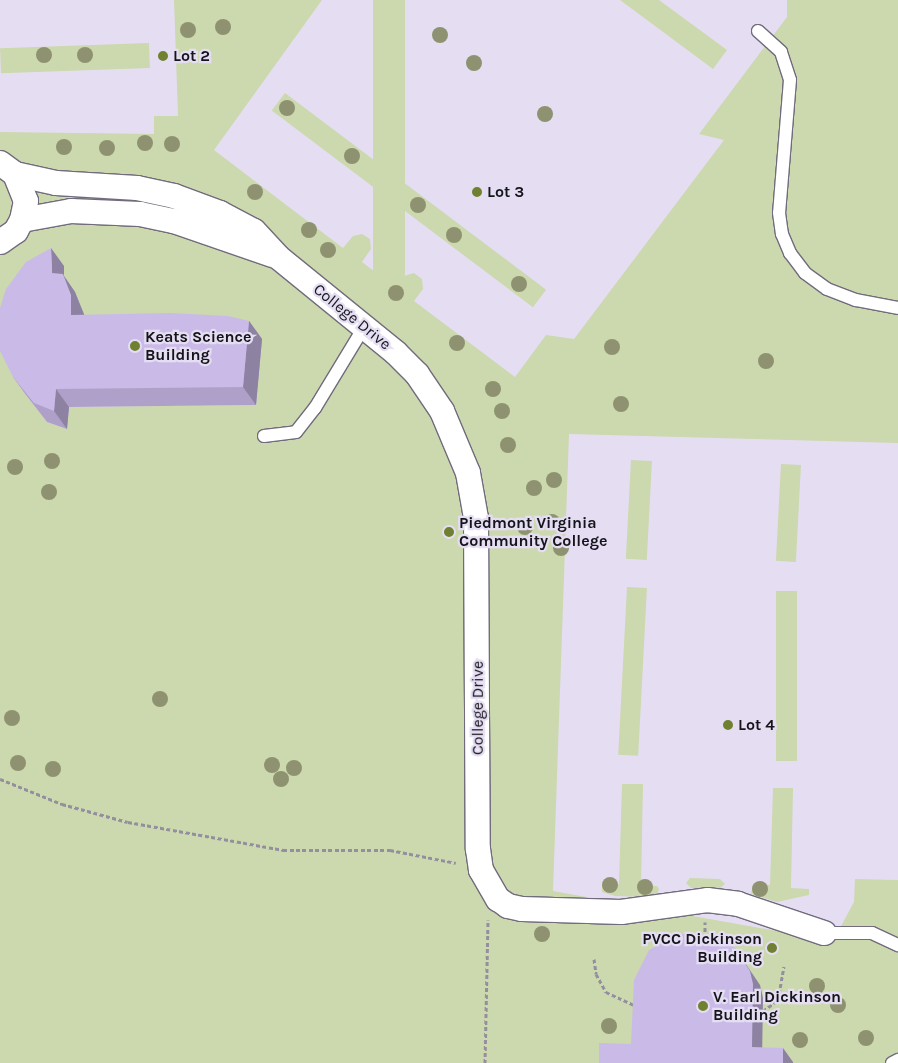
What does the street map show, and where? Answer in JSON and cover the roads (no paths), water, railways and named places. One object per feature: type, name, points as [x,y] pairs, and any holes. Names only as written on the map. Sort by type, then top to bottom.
[{"type":"street","name":"College Drive","points":[[8,169],[26,201],[22,220],[71,211],[140,214],[174,221],[278,257]]},
{"type":"street","name":"College Drive","points":[[8,169],[56,183],[102,184],[174,196],[220,213],[254,232],[278,257],[364,327],[417,374],[442,411],[468,473],[476,518],[478,850],[485,878],[508,906],[522,909],[621,912],[707,900],[738,904],[824,933]]},
{"type":"street","points":[[0,242],[16,231],[22,220]]},
{"type":"lane","points":[[758,31],[781,52],[790,80],[779,213],[782,234],[790,253],[805,274],[827,288],[856,300],[898,308]]},
{"type":"lane","points":[[264,436],[296,432],[315,408],[364,327]]},
{"type":"lane","points":[[824,933],[872,933],[898,945]]},
{"type":"lane","points":[[892,1063],[898,1060]]},
{"type":"place","name":"Lot 2","points":[[163,56]]},
{"type":"place","name":"Lot 3","points":[[477,192]]},
{"type":"place","name":"Keats Science Building","points":[[135,346]]},
{"type":"place","name":"Piedmont Virginia Community College","points":[[449,532]]},
{"type":"place","name":"Lot 4","points":[[728,725]]},
{"type":"place","name":"PVCC Dickinson Building","points":[[772,948]]},
{"type":"place","name":"V. Earl Dickinson Building","points":[[703,1006]]}]
